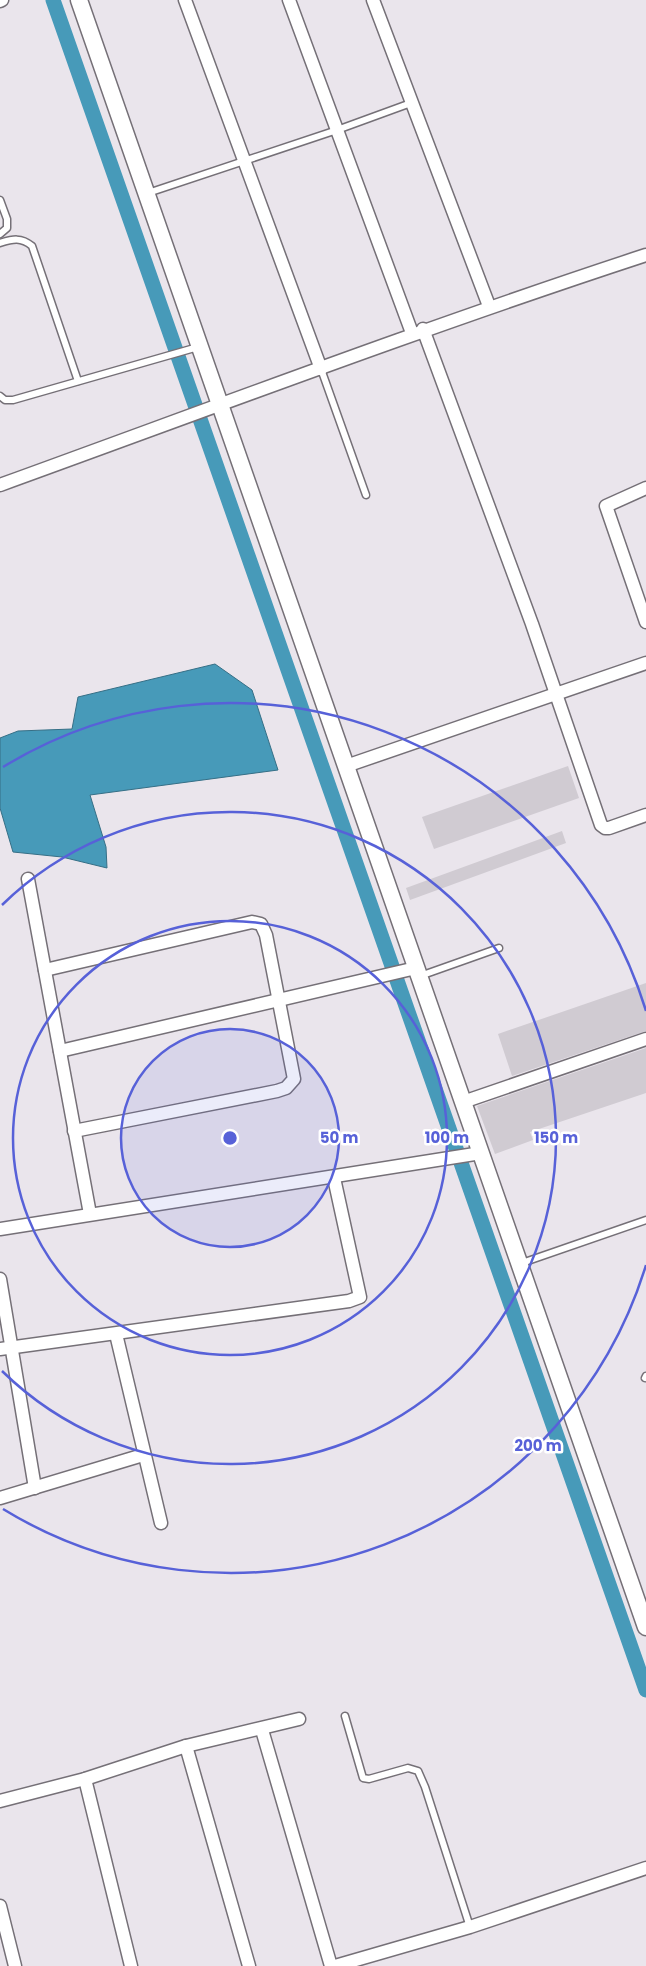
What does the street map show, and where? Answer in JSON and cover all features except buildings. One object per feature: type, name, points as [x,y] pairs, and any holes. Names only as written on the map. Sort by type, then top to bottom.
[{"type":"street","points":[[79,0],[147,194],[193,349],[217,407],[346,766],[414,972],[463,1102],[467,1155],[519,1264],[646,1627]]},
{"type":"street","points":[[185,0],[321,369]]},
{"type":"street","points":[[289,0],[337,130],[418,331],[557,694],[602,825],[605,828],[610,828],[646,815]]},
{"type":"street","points":[[373,0],[488,306]]},
{"type":"street","points":[[0,485],[321,369],[418,331],[646,254]]},
{"type":"street","points":[[646,488],[606,506],[646,622]]},
{"type":"street","points":[[346,766],[646,664]]},
{"type":"street","points":[[28,879],[90,1214]]},
{"type":"street","points":[[45,970],[252,922],[261,924],[266,935],[280,1001],[294,1079],[286,1088],[74,1131]]},
{"type":"street","points":[[60,1051],[379,978],[414,972]]},
{"type":"street","points":[[463,1102],[646,1039]]},
{"type":"street","points":[[0,1229],[334,1178],[467,1155]]},
{"type":"street","points":[[6,1349],[349,1301],[360,1296],[334,1178]]},
{"type":"street","points":[[0,1279],[6,1349],[35,1488]]},
{"type":"street","points":[[116,1334],[161,1523]]},
{"type":"street","points":[[0,1498],[144,1455]]},
{"type":"street","points":[[0,1800],[85,1780],[186,1746],[299,1720]]},
{"type":"street","points":[[262,1730],[330,1966]]},
{"type":"street","points":[[186,1746],[249,1966]]},
{"type":"street","points":[[85,1780],[131,1966]]},
{"type":"street","points":[[335,1966],[470,1926],[646,1868]]},
{"type":"street","points":[[0,1906],[15,1966]]},
{"type":"lane","points":[[147,194],[337,130],[410,102]]},
{"type":"lane","points":[[0,200],[7,219],[7,228],[0,234]]},
{"type":"lane","points":[[0,243],[12,239],[24,239],[32,246],[78,382]]},
{"type":"lane","points":[[0,396],[5,400],[13,400],[193,349]]},
{"type":"lane","points":[[321,369],[366,495]]},
{"type":"lane","points":[[414,972],[499,948]]},
{"type":"lane","points":[[519,1264],[646,1220]]},
{"type":"lane","points":[[345,1716],[363,1778],[369,1779],[408,1768],[418,1771],[425,1787],[470,1926]]},
{"type":"water","points":[[215,664],[252,690],[278,770],[90,795],[106,847],[107,868],[62,857],[13,852],[0,808],[0,738],[18,731],[72,729],[78,697]]},
{"type":"waterway","points":[[53,0],[646,1690]]}]
